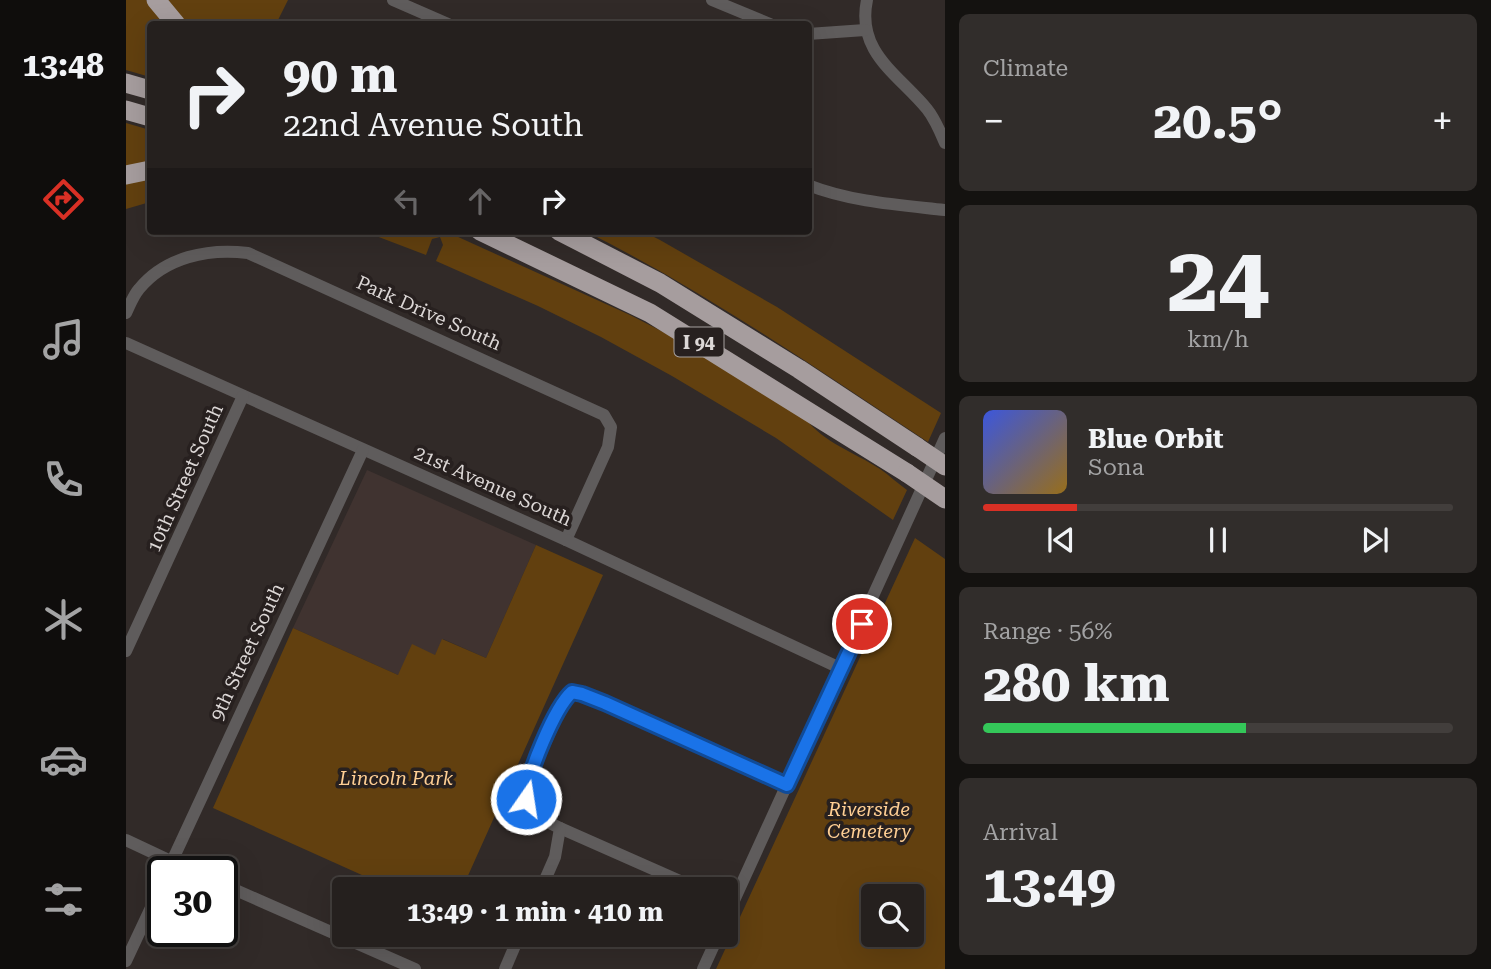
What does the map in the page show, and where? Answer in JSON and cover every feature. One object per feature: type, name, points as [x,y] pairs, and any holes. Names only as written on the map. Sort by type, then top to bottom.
[{"type":"highway","points":[[156,0],[174,21]]},
{"type":"highway","points":[[126,83],[147,89]]},
{"type":"highway","points":[[126,110],[147,116]]},
{"type":"highway","points":[[126,175],[147,171]]},
{"type":"highway","name":"I 94","points":[[488,235],[650,313],[945,499]]},
{"type":"highway","name":"I 94","points":[[567,235],[660,283],[799,369],[945,466]]},
{"type":"street","points":[[393,0],[441,21]]},
{"type":"street","points":[[712,0],[763,21]]},
{"type":"street","points":[[867,0],[864,13],[865,30],[874,51],[928,110],[945,143]]},
{"type":"street","points":[[812,34],[865,30]]},
{"type":"street","points":[[812,187],[857,198],[945,210]]},
{"type":"street","name":"Park Drive South","points":[[126,313],[137,291],[152,275],[184,257],[232,251],[248,253],[604,415],[611,427],[608,447],[566,540]]},
{"type":"street","name":"21st Avenue South","points":[[127,345],[566,540],[842,668]]},
{"type":"street","name":"10th Street South","points":[[126,652],[243,396]]},
{"type":"street","points":[[738,885],[842,668],[945,438]]},
{"type":"street","name":"9th Street South","points":[[175,856],[363,450]]},
{"type":"street","points":[[671,877],[541,819],[526,799],[526,785],[565,699],[572,692],[605,703],[787,785]]},
{"type":"street","points":[[546,877],[555,857],[561,828]]},
{"type":"street","points":[[126,840],[153,856]]},
{"type":"street","points":[[238,891],[415,969]]},
{"type":"street","points":[[126,961],[147,916]]},
{"type":"street","points":[[505,969],[514,947]]},
{"type":"street","points":[[703,969],[713,947]]},
{"type":"shaded area","points":[[367,470],[536,545],[486,658],[443,639],[435,655],[398,675],[293,628]]},
{"type":"green space","points":[[126,0],[146,0],[165,21],[147,21],[147,76],[126,70]]},
{"type":"green space","points":[[168,0],[288,0],[278,21],[183,21]]},
{"type":"green space","points":[[126,123],[147,129],[147,164],[126,169]]},
{"type":"green space","points":[[147,176],[147,203],[126,209],[126,180]]},
{"type":"green space","points":[[374,235],[454,235],[669,335],[805,418],[830,441],[880,469],[907,490],[893,520],[776,438],[672,376],[538,306],[436,261],[443,245],[440,237],[432,239],[426,255]]},
{"type":"green space","points":[[593,235],[650,235],[777,307],[941,413],[928,442],[716,305]]},
{"type":"green space","name":"Riverside Cemetery","points":[[915,538],[945,559],[945,969],[716,969],[726,947],[738,947],[738,921]]},
{"type":"green space","name":"Lincoln Park","points":[[536,545],[603,575],[467,877],[366,877],[213,808],[293,628],[398,675],[412,644],[435,655],[442,639],[486,658]]},
{"type":"route","points":[[526,799],[526,785],[541,747],[565,699],[572,692],[605,703],[787,785],[862,624]]}]
